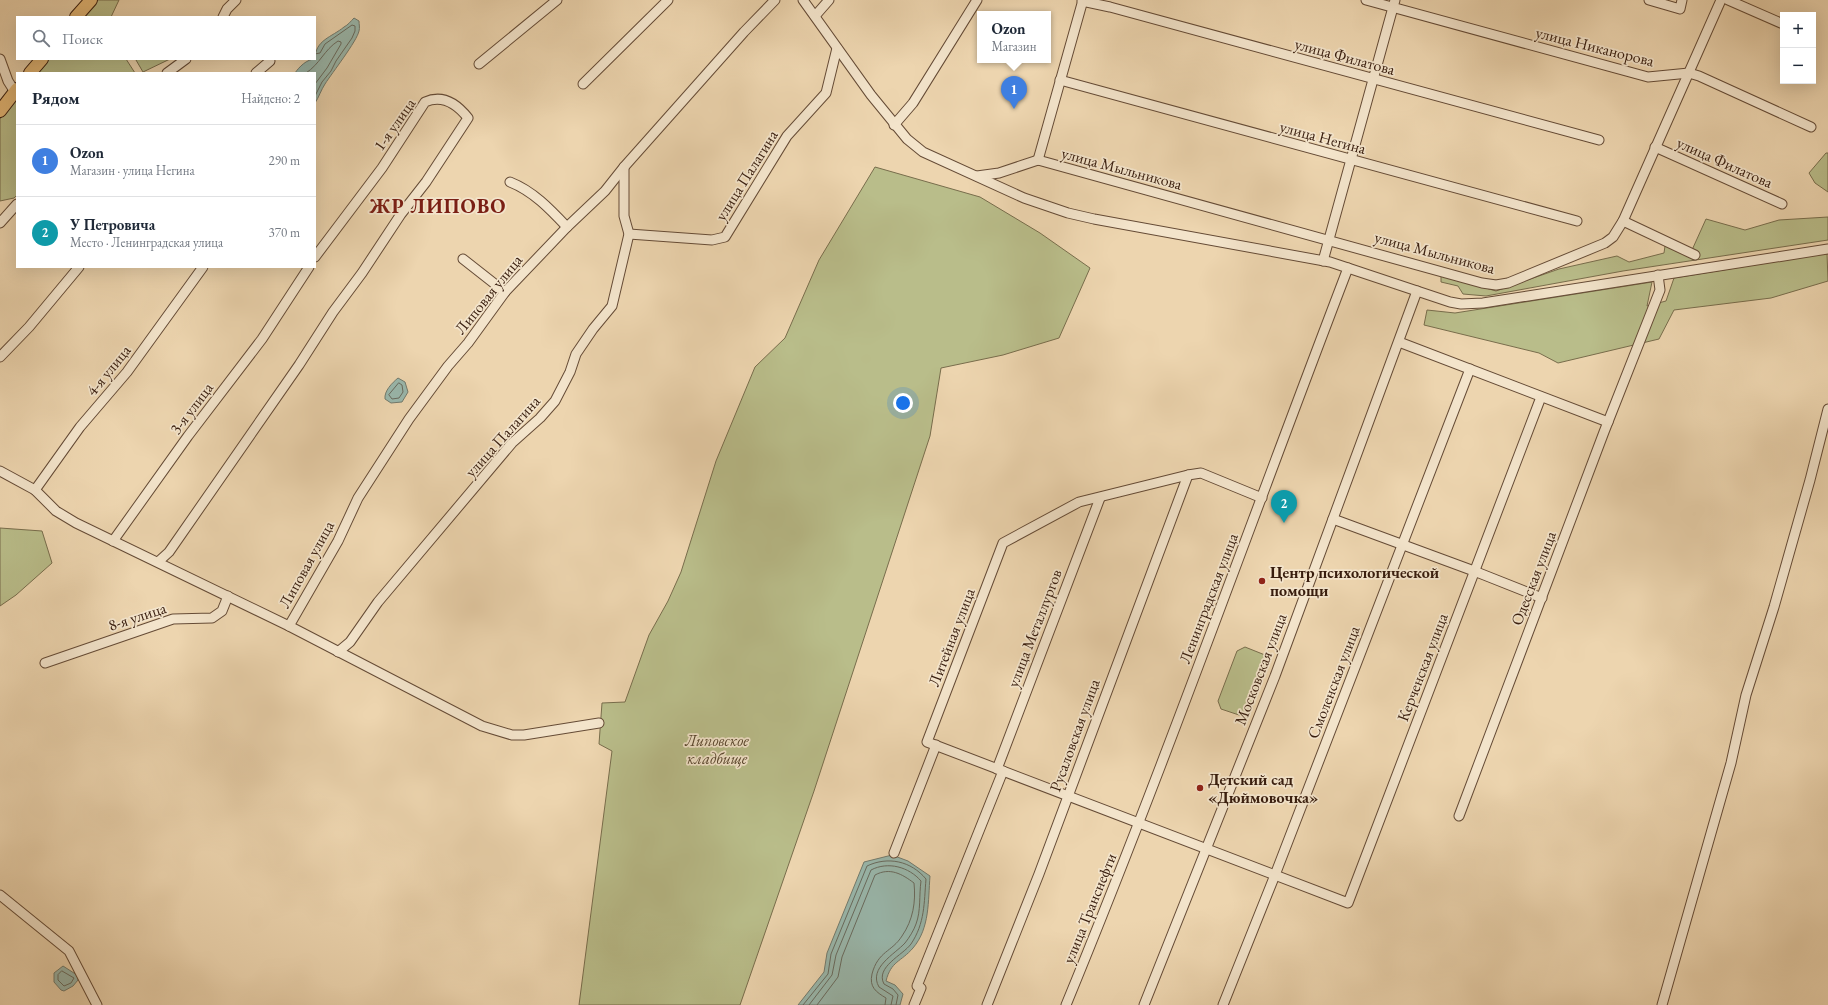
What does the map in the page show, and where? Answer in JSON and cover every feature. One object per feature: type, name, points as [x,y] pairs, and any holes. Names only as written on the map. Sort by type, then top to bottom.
[{"type":"main road","points":[[77,16],[90,0]]},
{"type":"main road","points":[[31,72],[41,60]]},
{"type":"main road","points":[[0,111],[13,87]]},
{"type":"street","points":[[224,16],[227,9],[236,0]]},
{"type":"street","points":[[479,64],[557,0]]},
{"type":"street","points":[[583,84],[668,0]]},
{"type":"street","name":"Липовая улица","points":[[289,626],[338,541],[366,484],[417,408],[468,343],[505,292],[567,227],[605,191],[624,167],[744,32],[775,0]]},
{"type":"street","points":[[803,0],[894,125],[907,139],[923,152],[1043,206],[1094,219],[1322,261],[1348,268],[1450,302],[1472,304],[1828,249]]},
{"type":"street","points":[[815,16],[829,0]]},
{"type":"street","points":[[894,125],[913,103],[977,0]]},
{"type":"street","name":"улица Никанорова","points":[[1366,0],[1394,4],[1648,77],[1689,74],[1699,76],[1811,127]]},
{"type":"street","points":[[1649,0],[1681,4]]},
{"type":"street","name":"улица Мыльникова","points":[[1038,160],[1496,285],[1508,283],[1598,247],[1613,237],[1623,220],[1721,0]]},
{"type":"street","points":[[1728,0],[1780,23]]},
{"type":"street","points":[[976,177],[999,173],[1038,160],[1082,1]]},
{"type":"street","name":"улица Филатова","points":[[1082,1],[1110,7],[1599,140]]},
{"type":"street","points":[[1322,261],[1394,4]]},
{"type":"street","name":"улица Палагина","points":[[629,234],[712,240],[725,237],[788,136],[826,93],[837,48]]},
{"type":"street","points":[[0,59],[13,87]]},
{"type":"street","points":[[168,72],[185,60]]},
{"type":"street","points":[[257,72],[270,61]]},
{"type":"street","name":"улица Негина","points":[[1060,80],[1577,221]]},
{"type":"street","name":"1-я улица","points":[[158,562],[169,552],[299,364],[333,312],[362,273],[401,214],[426,182],[468,118],[454,103],[438,99],[432,99],[425,102],[382,168],[316,256]]},
{"type":"street","name":"улица Филатова","points":[[1655,147],[1782,204]]},
{"type":"street","name":"улица Палагина","points":[[338,652],[350,642],[378,602],[512,443],[540,418],[554,401],[570,372],[576,354],[593,329],[612,306],[629,234],[624,216],[624,167]]},
{"type":"street","points":[[995,185],[996,178],[999,173]]},
{"type":"street","points":[[510,182],[520,186],[546,204],[567,227]]},
{"type":"street","points":[[0,223],[16,205]]},
{"type":"street","points":[[1623,220],[1695,255]]},
{"type":"street","points":[[463,259],[505,292]]},
{"type":"street","points":[[0,357],[29,327],[78,268]]},
{"type":"street","name":"4-я улица","points":[[35,490],[80,428],[127,372],[202,268]]},
{"type":"street","name":"3-я улица","points":[[113,541],[188,436],[244,364],[308,268]]},
{"type":"street","name":"Ленинградская улица","points":[[1138,822],[1348,268]]},
{"type":"street","name":"Одесская улица","points":[[1459,816],[1608,422],[1660,290],[1658,275]]},
{"type":"street","name":"Московская улица","points":[[1144,1005],[1275,676],[1417,291]]},
{"type":"street","points":[[1399,342],[1608,422]]},
{"type":"street","name":"Смоленская улица","points":[[1223,1005],[1275,875],[1470,369]]},
{"type":"street","name":"Керченская улица","points":[[1275,875],[1348,903],[1541,396]]},
{"type":"street","points":[[1662,1005],[1731,763],[1746,695],[1774,607],[1810,480],[1828,409]]},
{"type":"street","points":[[0,471],[35,490],[56,511],[113,541],[289,626],[470,720],[495,731],[512,735],[535,735],[599,722]]},
{"type":"street","points":[[1100,498],[1201,473],[1262,498]]},
{"type":"street","name":"Русаловская улица","points":[[987,1005],[1068,796],[1188,475]]},
{"type":"street","name":"Литейная улица","points":[[936,745],[927,742],[1003,543],[1079,502],[1100,498]]},
{"type":"street","name":"улица Металлургов","points":[[914,1005],[919,987],[1100,498]]},
{"type":"street","points":[[1333,519],[1403,544],[1542,598]]},
{"type":"street","name":"8-я улица","points":[[45,663],[173,619],[212,618],[222,611],[228,596]]},
{"type":"street","points":[[894,853],[936,745],[1275,875]]},
{"type":"street","name":"улица Транснефти","points":[[1066,1005],[1138,822]]},
{"type":"street","points":[[0,895],[69,951],[97,1005]]},
{"type":"green space","points":[[96,0],[119,0],[111,16],[81,16]]},
{"type":"green space","points":[[46,60],[127,60],[134,72],[37,72]]},
{"type":"green space","points":[[136,60],[168,60],[143,72]]},
{"type":"green space","points":[[16,98],[16,196],[14,198],[0,201],[0,119]]},
{"type":"green space","points":[[1826,153],[1828,153],[1828,192],[1815,183],[1809,173]]},
{"type":"green space","name":"Липовское кладбище","points":[[875,167],[980,197],[1040,233],[1090,268],[1059,338],[1003,355],[941,368],[930,436],[814,791],[740,1005],[579,1005],[612,751],[599,744],[602,703],[625,702],[649,635],[668,601],[681,572],[716,461],[755,367],[785,338],[819,260]]},
{"type":"green space","points":[[1828,217],[1828,240],[1623,271],[1486,296],[1463,294],[1458,286],[1441,282],[1441,275],[1496,291],[1559,269],[1617,256],[1629,262],[1664,253],[1665,246],[1692,250],[1706,219],[1745,230],[1779,220]]},
{"type":"green space","points":[[1827,253],[1828,281],[1771,298],[1674,310],[1659,339],[1558,363],[1539,353],[1424,325],[1427,310],[1455,313],[1652,282],[1647,306],[1666,301],[1674,278]]},
{"type":"green space","points":[[0,528],[42,531],[52,563],[16,595],[0,606]]},
{"type":"green space","points":[[1245,647],[1265,655],[1268,662],[1250,711],[1242,716],[1221,709],[1218,701],[1237,651]]},
{"type":"water","points":[[354,18],[359,21],[357,36],[325,84],[316,101],[316,72],[296,72],[306,62],[316,60],[316,53],[321,43],[347,25]]},
{"type":"water","points":[[398,378],[405,382],[408,392],[402,402],[391,403],[385,399],[385,396],[387,390]]},
{"type":"water","points":[[892,855],[908,861],[930,876],[927,914],[923,932],[909,953],[894,965],[888,974],[886,981],[895,985],[903,994],[900,1005],[798,1005],[824,972],[827,953],[864,862]]},
{"type":"water","points":[[63,966],[77,975],[78,980],[73,986],[64,991],[61,990],[54,982],[54,973]]},
{"type":"place","name":"Ozon","points":[[1014,109]]},
{"type":"place","name":"У Петровича","points":[[1284,523]]},
{"type":"place","name":"Центр психологической помощи","points":[[1262,581]]},
{"type":"place","name":"Детский сад «Дюймовочка»","points":[[1200,788]]},
{"type":"district","name":"ЖР ЛИПОВО","points":[[438,206]]}]
